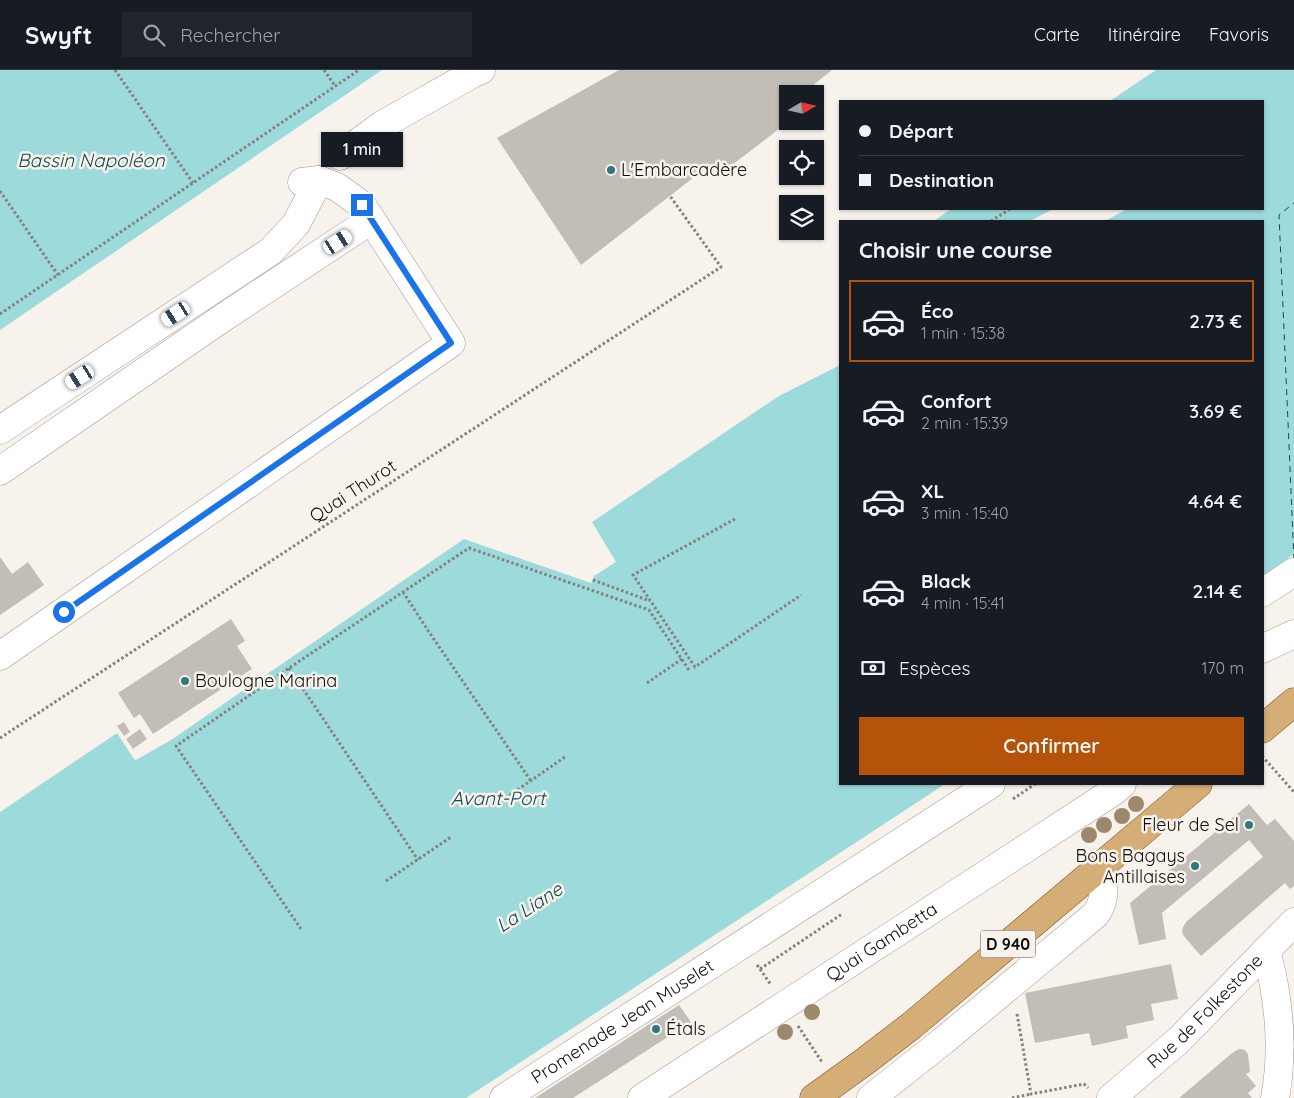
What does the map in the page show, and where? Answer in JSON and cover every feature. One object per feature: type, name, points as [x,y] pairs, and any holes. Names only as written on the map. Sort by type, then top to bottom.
[{"type":"main road","points":[[1264,727],[1294,702]]},
{"type":"main road","name":"D 940","points":[[814,1098],[911,1026],[1197,785]]},
{"type":"street","points":[[340,156],[382,125],[481,70]]},
{"type":"street","points":[[0,430],[271,251],[296,224],[310,181],[337,187],[362,205],[451,343],[0,656]]},
{"type":"street","points":[[0,470],[224,317],[371,220]]},
{"type":"street","points":[[1264,592],[1294,572]]},
{"type":"street","points":[[1264,648],[1294,634]]},
{"type":"street","name":"Promenade Jean Muselet","points":[[504,1098],[989,785]]},
{"type":"street","name":"Quai Gambetta","points":[[642,1098],[1121,785]]},
{"type":"street","points":[[871,1098],[931,1051],[1099,910],[1104,896],[1102,865]]},
{"type":"street","name":"Rue de Folkestone","points":[[1101,1094],[1179,1040],[1294,922]]},
{"type":"street","points":[[1266,950],[1274,980],[1278,1008],[1279,1053],[1278,1083],[1275,1098]]},
{"type":"path","points":[[115,70],[193,183]]},
{"type":"path","points":[[324,70],[335,86]]},
{"type":"path","points":[[0,314],[359,70]]},
{"type":"path","points":[[0,191],[58,275]]},
{"type":"path","name":"Quai Thurot","points":[[0,738],[721,267],[670,196]]},
{"type":"path","points":[[993,220],[1008,210]]},
{"type":"path","points":[[736,519],[633,575],[695,667],[801,595]]},
{"type":"path","points":[[301,929],[176,746],[289,668],[469,548],[649,610],[689,670]]},
{"type":"path","points":[[592,580],[650,601]]},
{"type":"path","points":[[403,592],[531,780]]},
{"type":"path","points":[[647,682],[682,659]]},
{"type":"path","points":[[289,668],[418,860]]},
{"type":"path","points":[[497,804],[564,757]]},
{"type":"path","points":[[1264,758],[1294,792]]},
{"type":"path","points":[[386,882],[451,838]]},
{"type":"path","points":[[760,969],[836,1082]]},
{"type":"path","points":[[1018,1024],[1031,1094]]},
{"type":"path","points":[[1012,1098],[1084,1084],[1101,1094]]},
{"type":"water","name":"Bassin Napoléon","points":[[0,70],[382,70],[0,330]]},
{"type":"water","points":[[1156,70],[1294,70],[1294,554],[1264,575],[1264,220],[1107,220],[1125,210],[1264,210],[1264,100],[1111,100]]},
{"type":"water","points":[[950,210],[1051,210],[1032,220],[935,220]]},
{"type":"water","name":"Avant-Port","points":[[839,366],[839,785],[943,785],[466,1098],[0,1098],[0,812],[117,733],[136,760],[171,740],[464,539],[591,583],[594,576],[616,562],[592,522],[779,396]]},
{"type":"building","name":"L'Embarcadère","points":[[619,70],[832,70],[813,85],[779,85],[779,129],[719,175],[711,164],[581,265],[497,138]]},
{"type":"building","points":[[0,557],[12,574],[28,562],[44,585],[0,615]]},
{"type":"building","name":"Boulogne Marina","points":[[231,619],[245,641],[237,646],[252,669],[153,734],[140,714],[134,718],[118,693]]},
{"type":"building","points":[[124,722],[130,732],[124,736],[117,726]]},
{"type":"building","points":[[140,729],[147,739],[133,749],[126,739]]},
{"type":"building","points":[[1249,804],[1267,825],[1275,819],[1294,841],[1294,886],[1290,889],[1285,883],[1201,956],[1183,935],[1183,927],[1187,921],[1263,857],[1249,840],[1162,913],[1166,939],[1139,945],[1130,903]]},
{"type":"building","points":[[1171,964],[1178,999],[1151,1004],[1154,1020],[1126,1026],[1128,1038],[1092,1046],[1089,1033],[1035,1043],[1025,993]]},
{"type":"building","points":[[679,1005],[691,1022],[573,1098],[535,1098]]},
{"type":"building","points":[[1240,1049],[1245,1050],[1248,1054],[1250,1072],[1246,1074],[1256,1086],[1248,1093],[1252,1098],[1179,1098],[1231,1054]]},
{"type":"ferry route","points":[[1294,203],[1279,215],[1294,560]]},
{"type":"place","name":"L'Embarcadère","points":[[611,170]]},
{"type":"place","name":"Boulogne Marina","points":[[185,681]]},
{"type":"place","name":"Fleur de Sel","points":[[1249,825]]},
{"type":"place","name":"Bons Bagays Antillaises","points":[[1195,866]]},
{"type":"place","name":"Étals","points":[[656,1029]]},
{"type":"route","points":[[64,612],[451,343],[362,205]]},
{"type":"water label","name":"La Liane","points":[[529,907]]}]
